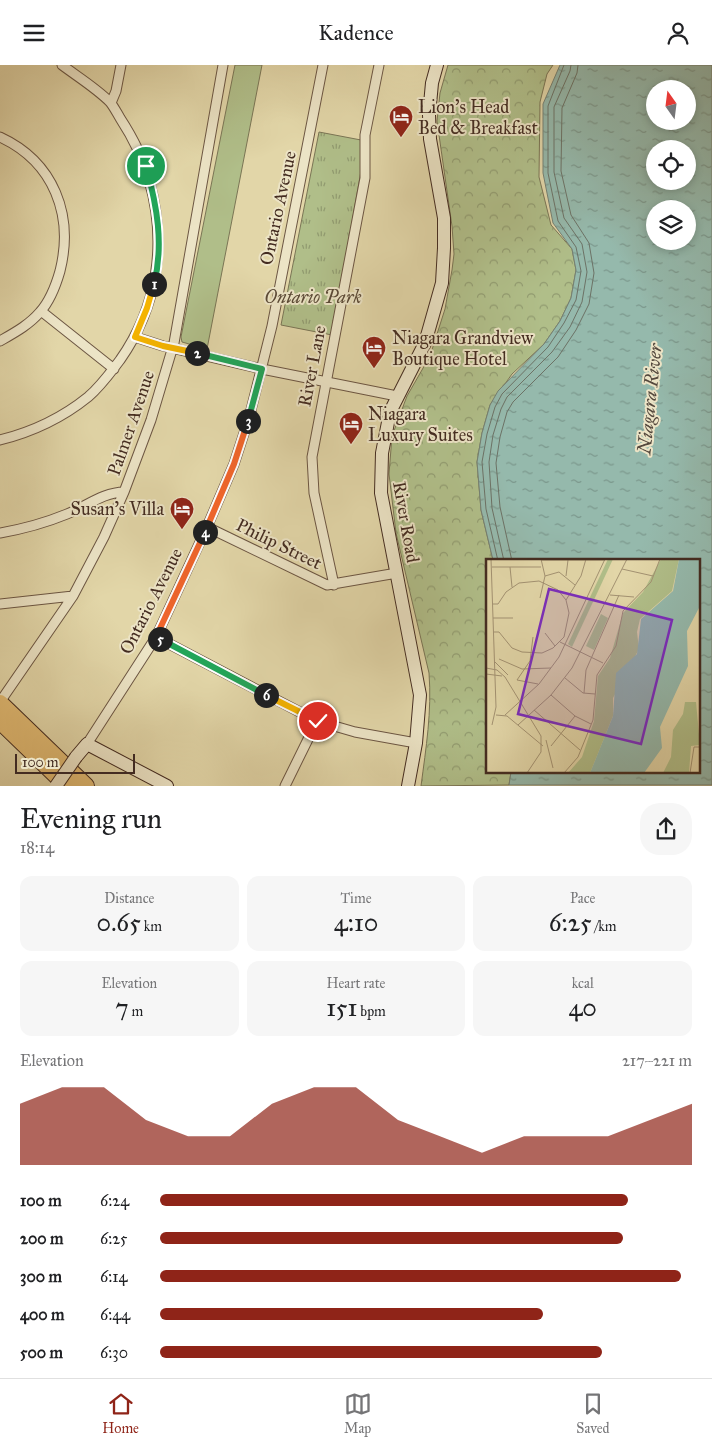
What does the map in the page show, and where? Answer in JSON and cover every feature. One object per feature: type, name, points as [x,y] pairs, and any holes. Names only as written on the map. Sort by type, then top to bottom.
[{"type":"highway","points":[[2,700],[86,785]]},
{"type":"highway","points":[[0,721],[67,785]]},
{"type":"main road","name":"River Road","points":[[408,785],[416,743],[420,695],[381,493],[380,466],[387,424],[398,396],[425,343],[442,283],[444,218],[430,139],[429,115],[432,83],[437,65]]},
{"type":"main road","name":"Ontario Avenue","points":[[56,785],[87,744]]},
{"type":"main road","points":[[87,744],[167,785]]},
{"type":"street","points":[[0,440],[22,434],[48,423],[87,397],[104,381],[135,337],[147,308],[156,276],[159,237],[156,202],[146,166],[133,138],[110,103],[62,65]]},
{"type":"street","points":[[110,103],[116,91],[121,65]]},
{"type":"street","name":"Palmer Avenue","points":[[2,700],[74,596],[124,493],[151,420],[173,349],[222,65]]},
{"type":"street","name":"Ontario Avenue","points":[[87,744],[156,637],[234,464],[262,369],[299,196],[323,65]]},
{"type":"street","name":"River Lane","points":[[334,585],[312,481],[312,457],[365,177],[365,135],[379,65]]},
{"type":"street","points":[[0,137],[26,153],[48,175],[59,199],[65,225],[64,256],[56,286],[41,311],[20,329],[0,341]]},
{"type":"street","points":[[41,311],[114,369]]},
{"type":"street","points":[[135,337],[173,349],[262,369],[398,396]]},
{"type":"street","points":[[0,533],[32,527],[68,514],[115,492],[124,493]]},
{"type":"street","name":"Philip Street","points":[[207,527],[326,585],[397,573]]},
{"type":"street","points":[[0,604],[74,596]]},
{"type":"street","points":[[156,637],[318,721],[355,732],[416,743]]},
{"type":"street","points":[[285,785],[318,721]]},
{"type":"green space","points":[[235,65],[262,65],[207,349],[182,342],[181,337]]},
{"type":"green space","points":[[448,65],[553,65],[547,74],[540,102],[539,177],[551,225],[572,249],[576,270],[571,298],[560,321],[544,344],[512,374],[490,405],[482,433],[477,462],[481,510],[493,559],[486,559],[486,773],[511,773],[509,785],[421,786],[427,744],[429,673],[396,533],[389,474],[392,436],[407,396],[430,356],[445,309],[452,270],[454,254],[452,226],[437,121],[440,93]]},
{"type":"green space","name":"Ontario Park","points":[[319,132],[361,140],[361,171],[332,335],[281,325]]},
{"type":"water","name":"Niagara River","points":[[560,65],[712,65],[712,785],[509,785],[511,773],[700,773],[700,559],[493,559],[481,510],[477,462],[482,433],[490,405],[498,391],[544,344],[560,321],[571,298],[576,270],[572,249],[553,223],[543,173],[543,104]]},
{"type":"place","name":"Lion’s Head Bed & Breakfast","points":[[401,138]]},
{"type":"place","name":"Niagara Grandview Boutique Hotel","points":[[374,369]]},
{"type":"place","name":"Niagara Luxury Suites","points":[[351,445]]},
{"type":"place","name":"Susan’s Villa","points":[[182,530]]},
{"type":"route","points":[[146,166],[156,202],[159,237],[156,276],[147,308],[135,337],[173,349],[191,351],[262,369],[234,464],[156,637],[318,721]]}]
